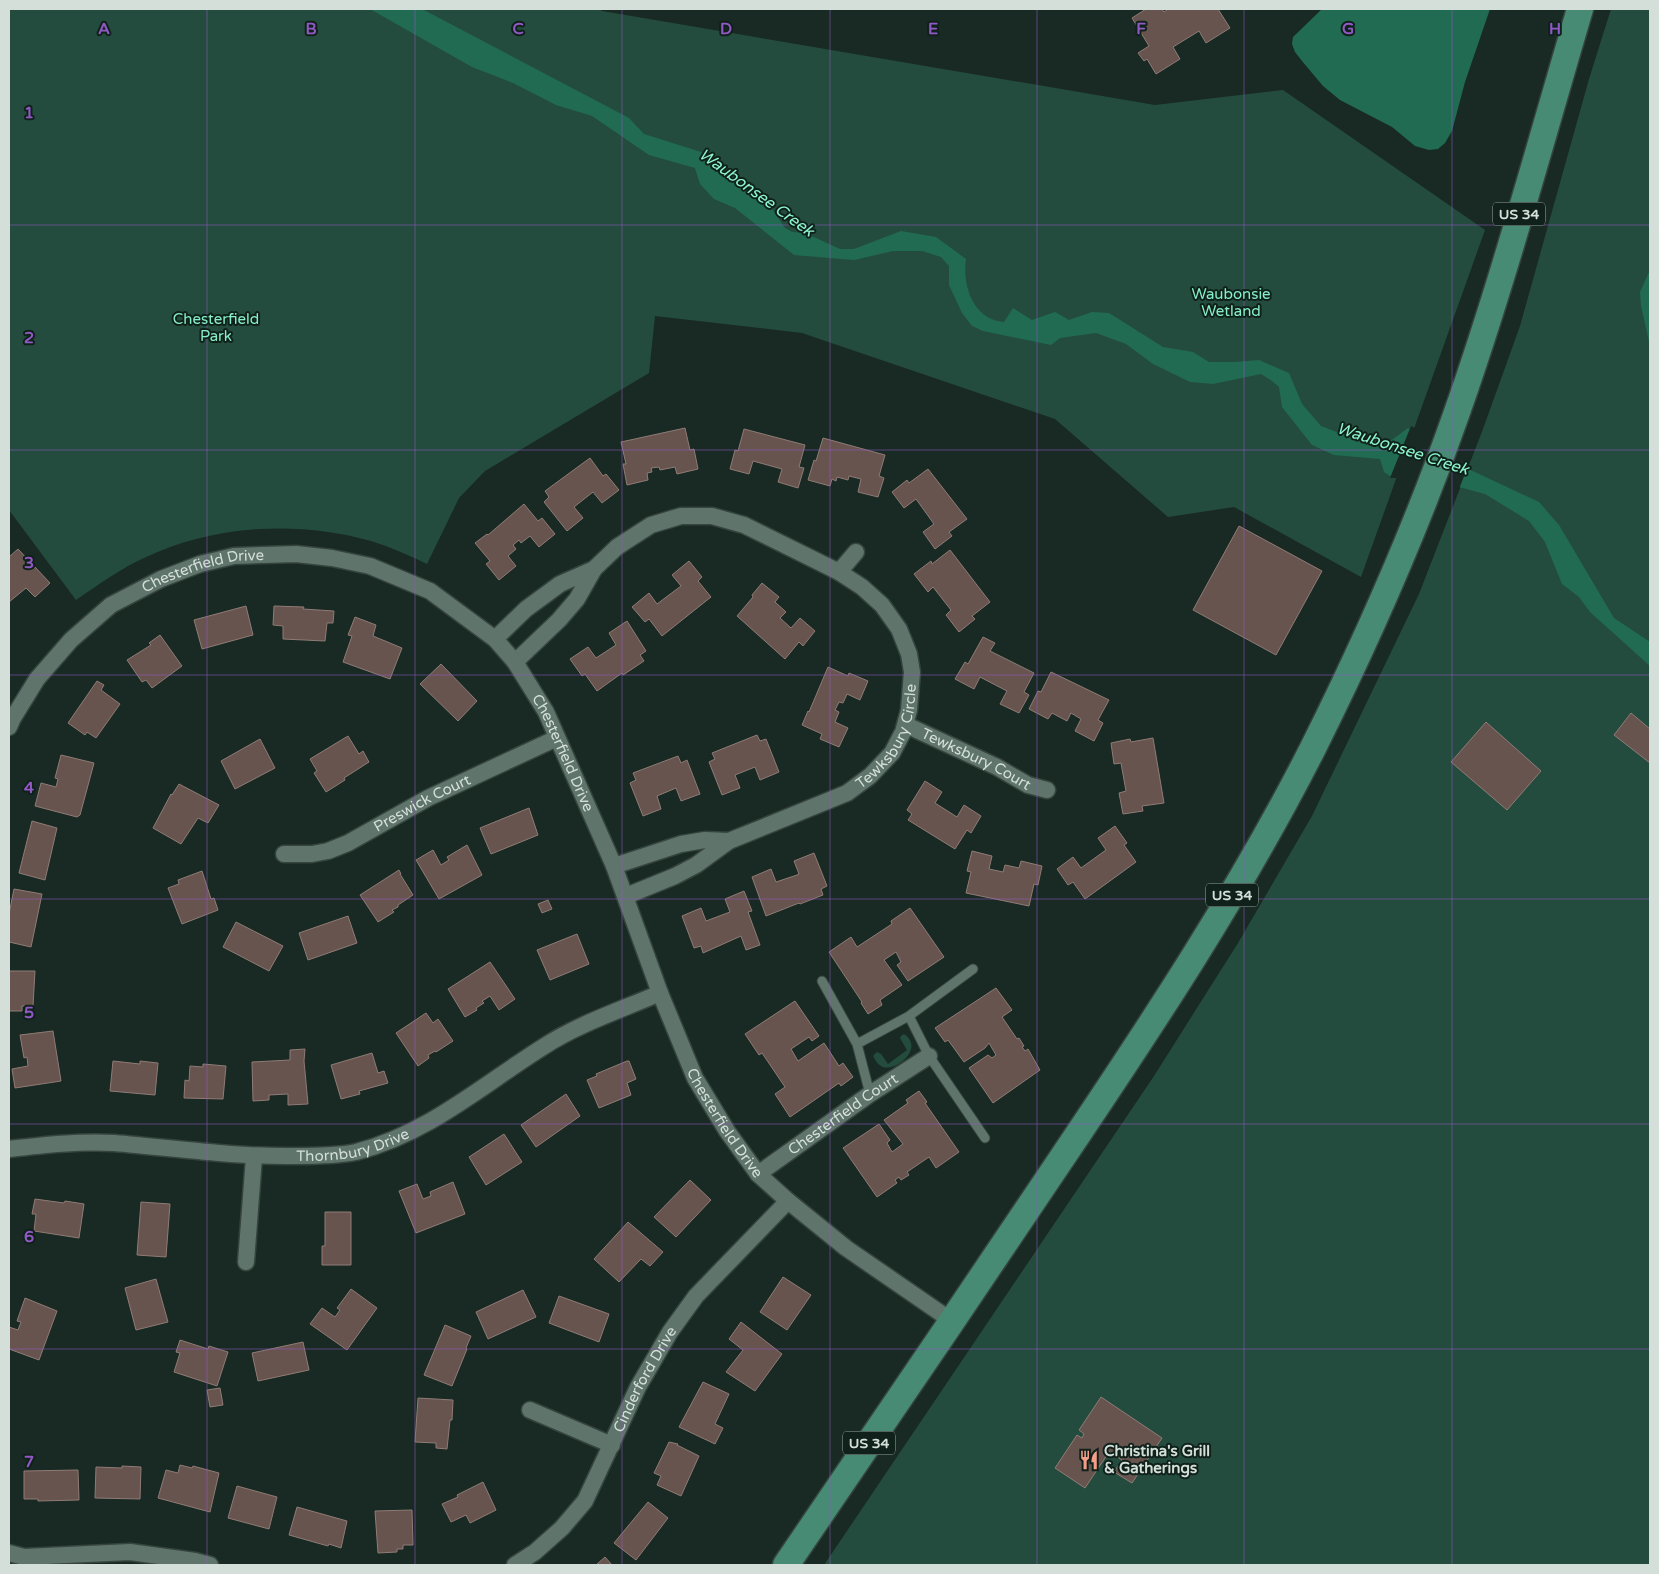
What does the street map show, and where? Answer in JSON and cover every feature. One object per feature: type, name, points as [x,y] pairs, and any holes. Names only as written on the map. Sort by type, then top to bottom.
[{"type":"main road","name":"US 34","points":[[786,1565],[1141,1040],[1232,895],[1286,800],[1367,633],[1416,520],[1455,418],[1508,255],[1580,9]]},
{"type":"street","name":"Tewksbury Circle","points":[[515,662],[560,620],[577,599],[594,569],[617,548],[651,525],[681,516],[712,516],[744,525],[839,572],[862,587],[874,598],[893,620],[904,638],[912,672],[911,700],[906,725],[896,747],[887,760],[870,776],[838,798],[729,841],[683,872],[626,896]]},
{"type":"street","points":[[839,572],[856,552]]},
{"type":"street","name":"Chesterfield Drive","points":[[9,727],[37,679],[71,640],[111,605],[180,570],[234,556],[296,554],[332,558],[370,566],[430,591],[495,638],[515,662],[546,712],[614,866],[660,993],[695,1078],[727,1131],[758,1174],[788,1201],[846,1248],[952,1320]]},
{"type":"street","name":"Tewksbury Circle","points":[[495,638],[526,609],[560,584],[594,569]]},
{"type":"street","name":"Tewksbury Court","points":[[906,725],[997,767],[1028,785],[1047,790]]},
{"type":"street","name":"Preswick Court","points":[[284,854],[312,854],[328,851],[348,843],[428,798],[558,738]]},
{"type":"street","name":"Tewksbury Circle","points":[[614,866],[681,844],[705,840],[729,841]]},
{"type":"street","name":"Thornbury Drive","points":[[9,1149],[66,1143],[113,1143],[254,1157],[317,1156],[354,1152],[394,1139],[448,1112],[544,1046],[588,1024],[660,993]]},
{"type":"street","name":"Chesterfield Court","points":[[758,1174],[870,1094],[929,1056]]},
{"type":"street","points":[[246,1262],[254,1157]]},
{"type":"street","name":"Cinderford Drive","points":[[515,1565],[535,1552],[555,1534],[585,1501],[638,1387],[670,1332],[694,1298],[788,1201]]},
{"type":"street","points":[[530,1410],[612,1445]]},
{"type":"street","points":[[9,1553],[24,1556],[130,1552],[195,1561],[210,1565]]},
{"type":"lane","points":[[856,1044],[909,1016],[973,969]]},
{"type":"lane","points":[[822,981],[856,1044],[870,1094]]},
{"type":"lane","points":[[909,1016],[929,1056],[985,1138]]},
{"type":"green space","points":[[9,9],[599,9],[1155,105],[1283,90],[1485,230],[1361,577],[1234,507],[1168,517],[1055,419],[802,333],[655,316],[649,373],[485,471],[459,498],[427,564],[378,543],[343,534],[285,528],[256,529],[198,538],[170,547],[126,567],[76,600],[9,510]]},
{"type":"green space","points":[[1611,9],[1650,9],[1650,1565],[824,1565],[1154,1076],[1238,943],[1312,816],[1419,594],[1483,429],[1520,326],[1589,79]]},
{"type":"green space","points":[[904,1034],[910,1040],[911,1046],[910,1053],[905,1059],[886,1068],[877,1063],[873,1056],[877,1052],[881,1054],[888,1064],[907,1050],[900,1038]]},
{"type":"water","name":"Waubonsee Creek","points":[[370,9],[422,9],[629,118],[644,134],[701,152],[729,170],[736,181],[772,209],[785,228],[792,232],[805,233],[840,249],[854,249],[901,231],[936,237],[966,259],[966,280],[972,300],[984,315],[993,320],[1004,322],[1013,308],[1032,320],[1055,312],[1069,320],[1092,312],[1109,313],[1163,347],[1193,352],[1209,362],[1259,360],[1289,373],[1302,404],[1321,426],[1339,433],[1389,442],[1408,428],[1423,436],[1445,458],[1539,502],[1559,525],[1614,618],[1650,642],[1650,666],[1590,612],[1579,597],[1562,584],[1545,542],[1529,521],[1485,494],[1418,476],[1390,476],[1384,472],[1380,459],[1334,455],[1312,445],[1282,407],[1279,387],[1261,374],[1213,384],[1190,382],[1153,364],[1126,344],[1096,333],[1060,338],[1051,345],[983,331],[972,326],[962,313],[949,285],[949,266],[941,257],[922,251],[893,251],[854,260],[794,255],[735,208],[714,199],[700,184],[695,168],[649,155],[592,116],[556,105],[513,83],[472,67]]},
{"type":"water","points":[[1322,9],[1490,9],[1465,82],[1452,131],[1445,143],[1438,149],[1429,150],[1415,146],[1392,127],[1340,100],[1323,86],[1295,52],[1292,44],[1293,37]]},
{"type":"water","points":[[1650,270],[1650,346],[1641,306],[1640,292]]},
{"type":"pier","points":[[1411,426],[1425,434],[1446,456],[1468,466],[1459,489],[1418,478],[1390,478]]},
{"type":"building","points":[[1146,9],[1162,9],[1164,12],[1168,9],[1218,9],[1230,28],[1206,43],[1199,31],[1173,47],[1180,59],[1156,74],[1147,59],[1144,61],[1138,53],[1149,46],[1132,18]]},
{"type":"building","points":[[685,428],[690,450],[694,449],[698,469],[677,474],[675,467],[660,470],[659,467],[651,468],[652,472],[647,473],[648,480],[627,485],[623,464],[626,464],[621,442]]},
{"type":"building","points":[[744,429],[805,445],[799,467],[804,468],[798,488],[778,482],[782,469],[753,461],[749,474],[730,469],[735,450],[738,451]]},
{"type":"building","points":[[823,438],[885,455],[879,476],[884,478],[878,497],[858,492],[861,479],[849,476],[848,480],[837,477],[836,481],[832,479],[830,486],[808,480]]},
{"type":"building","points":[[590,458],[603,476],[606,474],[619,490],[602,503],[593,492],[574,507],[583,518],[567,531],[544,502],[549,497],[545,491]]},
{"type":"building","points":[[928,469],[967,519],[949,532],[952,536],[935,549],[923,532],[934,524],[916,499],[904,508],[892,492],[907,480],[909,483]]},
{"type":"building","points":[[524,504],[538,521],[542,518],[555,534],[539,547],[530,536],[521,543],[519,540],[513,545],[516,549],[508,556],[516,566],[499,580],[486,564],[490,561],[475,543],[488,535]]},
{"type":"building","points":[[1239,526],[1322,571],[1276,655],[1193,610]]},
{"type":"building","points":[[18,549],[50,583],[35,597],[26,588],[9,602],[9,557]]},
{"type":"building","points":[[950,550],[990,602],[972,616],[975,619],[959,632],[946,615],[951,610],[933,587],[928,592],[914,574],[931,561],[932,564]]},
{"type":"building","points":[[689,561],[702,577],[698,581],[711,597],[662,636],[649,619],[645,622],[632,607],[649,593],[657,604],[681,586],[672,575]]},
{"type":"building","points":[[762,583],[779,597],[775,602],[786,612],[780,618],[791,628],[800,618],[815,631],[803,646],[799,642],[785,659],[737,616]]},
{"type":"building","points":[[246,606],[253,635],[202,649],[194,620]]},
{"type":"building","points":[[274,606],[334,611],[333,623],[327,623],[325,641],[283,639],[283,626],[273,625]]},
{"type":"building","points":[[355,617],[376,625],[373,636],[402,648],[390,679],[343,662],[352,636],[348,635]]},
{"type":"building","points":[[627,621],[646,651],[640,655],[644,661],[623,675],[622,673],[597,691],[585,674],[582,676],[570,659],[588,647],[596,658],[616,645],[609,633]]},
{"type":"building","points":[[160,635],[182,666],[152,688],[146,680],[142,682],[127,660],[151,645],[149,643]]},
{"type":"building","points":[[983,637],[995,643],[990,651],[1034,673],[1024,692],[1029,695],[1019,713],[1000,704],[1007,691],[980,677],[974,689],[955,679],[965,662],[968,664]]},
{"type":"building","points":[[441,664],[477,701],[458,721],[420,684]]},
{"type":"building","points":[[828,667],[848,676],[849,673],[868,681],[860,700],[847,694],[843,703],[839,702],[835,710],[839,712],[835,722],[848,728],[839,747],[820,739],[822,734],[802,725]]},
{"type":"building","points":[[1051,672],[1109,700],[1098,720],[1103,723],[1094,741],[1075,731],[1081,719],[1071,713],[1067,721],[1052,713],[1048,719],[1029,709],[1038,691],[1041,692]]},
{"type":"building","points":[[97,681],[104,685],[101,690],[120,704],[96,738],[87,732],[85,735],[68,723]]},
{"type":"building","points":[[1631,713],[1650,729],[1650,763],[1614,735]]},
{"type":"building","points":[[1486,722],[1541,771],[1507,810],[1451,762]]},
{"type":"building","points":[[757,735],[760,741],[766,739],[779,772],[760,780],[755,767],[735,775],[740,788],[722,795],[709,762],[715,759],[712,753]]},
{"type":"building","points":[[348,736],[359,754],[363,751],[369,762],[326,792],[314,773],[317,771],[310,759]]},
{"type":"building","points":[[1153,738],[1164,803],[1142,806],[1143,811],[1123,814],[1119,793],[1126,791],[1121,763],[1114,764],[1111,743],[1130,739],[1131,742]]},
{"type":"building","points":[[260,739],[275,768],[235,789],[221,761]]},
{"type":"building","points":[[61,755],[94,763],[80,815],[77,817],[35,806],[41,783],[56,787],[58,779],[55,778]]},
{"type":"building","points":[[678,756],[681,763],[687,760],[700,794],[681,801],[676,788],[657,796],[661,809],[643,816],[630,783],[636,780],[633,773]]},
{"type":"building","points":[[925,781],[942,792],[935,803],[957,817],[964,805],[981,816],[971,833],[967,830],[955,849],[908,820],[912,814],[907,810]]},
{"type":"building","points":[[179,784],[219,805],[208,823],[198,818],[181,844],[153,828],[171,794]]},
{"type":"building","points":[[529,808],[538,835],[491,854],[480,828]]},
{"type":"building","points":[[32,821],[57,828],[45,880],[19,873]]},
{"type":"building","points":[[1115,826],[1127,843],[1124,845],[1136,862],[1085,899],[1073,882],[1068,885],[1057,869],[1073,857],[1081,868],[1106,850],[1098,838]]},
{"type":"building","points":[[467,845],[482,875],[439,899],[416,860],[433,850],[441,865],[449,860],[447,857]]},
{"type":"building","points":[[972,851],[992,856],[989,869],[1003,872],[1005,865],[1019,868],[1021,861],[1042,866],[1038,885],[1034,884],[1029,906],[966,893],[971,872],[967,871]]},
{"type":"building","points":[[814,853],[827,886],[821,889],[823,895],[766,916],[752,877],[771,869],[776,882],[797,875],[799,874],[794,861]]},
{"type":"building","points":[[399,870],[413,895],[392,910],[394,912],[378,922],[360,895]]},
{"type":"building","points":[[202,871],[211,899],[214,898],[218,910],[182,924],[168,888],[179,884],[178,880]]},
{"type":"building","points":[[14,889],[42,894],[31,947],[9,942],[9,914]]},
{"type":"building","points":[[744,891],[752,911],[748,912],[760,945],[746,950],[741,936],[703,953],[701,946],[694,948],[682,916],[701,908],[706,921],[730,912],[725,899]]},
{"type":"building","points":[[548,900],[552,909],[542,913],[538,904]]},
{"type":"building","points":[[910,908],[944,957],[908,981],[897,965],[901,962],[896,952],[884,960],[902,985],[880,1000],[882,1005],[868,1014],[829,952],[851,937],[857,947],[892,924],[891,921]]},
{"type":"building","points":[[348,916],[357,943],[308,960],[299,933]]},
{"type":"building","points":[[236,922],[283,946],[269,971],[223,947]]},
{"type":"building","points":[[577,934],[589,964],[550,980],[537,950]]},
{"type":"building","points":[[490,962],[515,999],[499,1010],[490,996],[482,1001],[484,1003],[476,1008],[477,1010],[465,1017],[448,989]]},
{"type":"building","points":[[9,971],[35,971],[33,1006],[22,1006],[22,1011],[9,1011]]},
{"type":"building","points":[[996,988],[1012,1010],[1002,1017],[1017,1039],[1019,1038],[1025,1051],[1028,1049],[1040,1070],[993,1103],[969,1068],[988,1055],[992,1058],[996,1055],[989,1043],[985,1048],[964,1062],[948,1040],[945,1042],[935,1028]]},
{"type":"building","points":[[795,1001],[819,1036],[812,1041],[809,1037],[791,1049],[798,1061],[824,1043],[839,1066],[843,1063],[853,1077],[841,1086],[839,1083],[790,1117],[775,1094],[785,1087],[762,1053],[759,1055],[745,1034]]},
{"type":"building","points":[[426,1013],[433,1023],[438,1019],[453,1041],[428,1055],[429,1058],[418,1066],[396,1033]]},
{"type":"building","points":[[53,1031],[61,1081],[15,1088],[12,1069],[28,1066],[27,1057],[24,1058],[20,1035]]},
{"type":"building","points":[[305,1049],[304,1061],[308,1104],[288,1105],[288,1094],[269,1095],[269,1100],[253,1101],[252,1062],[290,1060],[290,1050]]},
{"type":"building","points":[[372,1053],[378,1073],[384,1071],[388,1083],[359,1091],[360,1094],[341,1099],[331,1065]]},
{"type":"building","points":[[113,1061],[140,1064],[140,1061],[158,1063],[155,1095],[110,1091]]},
{"type":"building","points":[[629,1061],[636,1079],[627,1083],[631,1095],[599,1108],[587,1080],[597,1076],[596,1074]]},
{"type":"building","points":[[203,1064],[226,1066],[223,1099],[184,1098],[185,1080],[189,1081],[190,1066],[203,1067]]},
{"type":"building","points":[[919,1091],[927,1102],[925,1103],[959,1152],[936,1168],[929,1157],[907,1172],[909,1175],[901,1180],[899,1177],[895,1180],[897,1183],[877,1197],[843,1148],[879,1124],[890,1140],[887,1143],[892,1152],[903,1144],[884,1120],[908,1103],[906,1100]]},
{"type":"building","points":[[566,1094],[580,1116],[536,1147],[521,1125]]},
{"type":"building","points":[[504,1134],[522,1162],[486,1185],[469,1157]]},
{"type":"building","points":[[690,1180],[711,1200],[676,1237],[654,1217]]},
{"type":"building","points":[[453,1182],[465,1214],[416,1233],[399,1191],[417,1184],[423,1199],[431,1196],[430,1192]]},
{"type":"building","points":[[35,1199],[84,1204],[79,1238],[34,1231],[36,1214],[32,1214]]},
{"type":"building","points":[[141,1202],[170,1204],[166,1257],[137,1255]]},
{"type":"building","points":[[325,1212],[351,1212],[351,1265],[322,1265],[322,1246],[325,1246]]},
{"type":"building","points":[[628,1222],[663,1252],[650,1266],[641,1259],[619,1282],[594,1259]]},
{"type":"building","points":[[783,1277],[811,1295],[787,1330],[760,1312]]},
{"type":"building","points":[[156,1279],[168,1322],[136,1330],[125,1288]]},
{"type":"building","points":[[351,1289],[377,1308],[347,1350],[310,1324],[322,1308],[335,1317],[340,1310],[337,1308]]},
{"type":"building","points":[[523,1290],[536,1317],[488,1339],[476,1312]]},
{"type":"building","points":[[559,1296],[609,1314],[599,1342],[549,1323]]},
{"type":"building","points":[[25,1298],[57,1311],[39,1360],[9,1349],[9,1327],[18,1330],[21,1322],[17,1321]]},
{"type":"building","points":[[741,1322],[782,1354],[755,1391],[726,1372],[743,1350],[729,1339]]},
{"type":"building","points":[[445,1325],[471,1336],[452,1386],[424,1375]]},
{"type":"building","points":[[180,1340],[208,1349],[209,1346],[228,1352],[217,1386],[174,1372],[180,1353],[176,1352]]},
{"type":"building","points":[[303,1342],[309,1370],[258,1381],[252,1353]]},
{"type":"building","points":[[703,1382],[729,1394],[715,1424],[723,1428],[715,1444],[679,1427]]},
{"type":"building","points":[[220,1388],[223,1405],[210,1407],[207,1390]]},
{"type":"building","points":[[1101,1397],[1162,1438],[1132,1483],[1114,1472],[1122,1460],[1105,1449],[1103,1452],[1107,1455],[1085,1488],[1055,1468],[1077,1435],[1082,1438],[1084,1434],[1079,1430]]},
{"type":"building","points":[[418,1398],[453,1400],[447,1449],[436,1448],[436,1443],[415,1442]]},
{"type":"building","points":[[669,1442],[678,1444],[699,1456],[681,1496],[657,1485],[661,1476],[654,1473]]},
{"type":"building","points":[[180,1465],[192,1468],[193,1466],[219,1473],[210,1512],[158,1498],[166,1470],[178,1473]]},
{"type":"building","points":[[122,1466],[141,1467],[140,1499],[95,1498],[96,1467],[122,1468]]},
{"type":"building","points":[[78,1470],[79,1500],[38,1501],[38,1499],[24,1499],[24,1471]]},
{"type":"building","points":[[483,1482],[496,1510],[470,1523],[466,1515],[451,1522],[442,1504]]},
{"type":"building","points":[[237,1486],[277,1497],[269,1529],[228,1518]]},
{"type":"building","points":[[648,1502],[668,1518],[636,1560],[614,1543]]},
{"type":"building","points":[[297,1507],[347,1521],[341,1548],[289,1535]]},
{"type":"building","points":[[412,1510],[413,1545],[403,1545],[403,1549],[397,1549],[397,1552],[378,1553],[375,1511]]},
{"type":"building","points":[[605,1557],[612,1565],[596,1565]]},
{"type":"place","name":"Christina's Grill & Gatherings","points":[[1089,1460]]},
{"type":"park label","name":"Waubonsie Wetland","points":[[1231,302]]},
{"type":"park label","name":"Chesterfield Park","points":[[216,328]]}]
